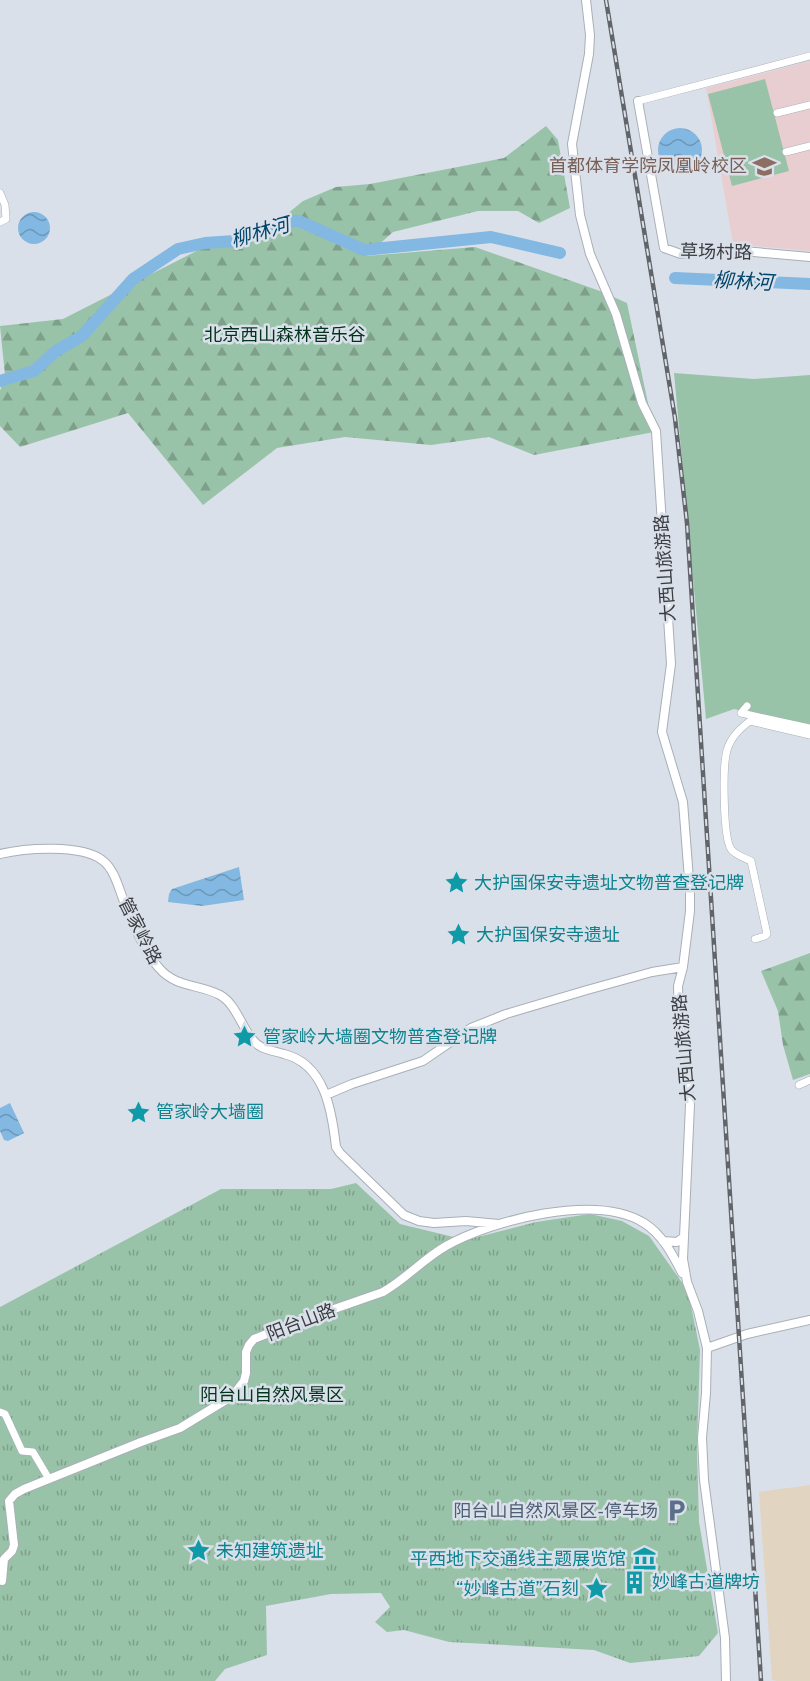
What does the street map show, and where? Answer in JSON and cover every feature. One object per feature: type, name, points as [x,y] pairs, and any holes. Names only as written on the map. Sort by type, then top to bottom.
[{"type":"street","name":"大西山旅游路","points":[[586,0],[590,35],[589,54],[572,144],[584,235],[616,314],[642,403],[656,431],[670,664],[662,732],[683,802],[690,892],[683,967],[678,986],[690,1105],[683,1259],[687,1282],[698,1311],[707,1348],[702,1438],[704,1480],[725,1638],[726,1681]]},
{"type":"street","points":[[638,101],[810,56]]},
{"type":"street","name":"草场村路","points":[[638,101],[664,248],[681,254],[732,250],[810,257]]},
{"type":"street","points":[[777,113],[810,105]]},
{"type":"street","points":[[786,152],[810,146]]},
{"type":"street","points":[[0,193],[6,219],[0,222]]},
{"type":"street","points":[[747,706],[741,713],[810,728]]},
{"type":"street","points":[[756,939],[767,934],[751,861],[734,852],[730,847],[725,814],[726,753],[737,730],[750,721],[810,735]]},
{"type":"street","name":"管家岭路","points":[[0,854],[11,851],[65,849],[79,850],[102,859],[109,866],[156,966],[186,986],[221,996],[229,1003],[253,1041],[267,1050],[300,1059],[314,1073],[327,1095],[336,1147],[404,1215],[419,1221],[434,1223],[492,1221],[500,1224]]},
{"type":"street","points":[[327,1095],[352,1084],[423,1061],[471,1028],[506,1014],[620,981],[683,967]]},
{"type":"street","points":[[799,1084],[810,1080]]},
{"type":"street","name":"阳台山路","points":[[2,1581],[3,1559],[12,1551],[14,1545],[9,1502],[15,1494],[180,1428],[235,1393],[244,1381],[246,1352],[254,1340],[291,1324],[383,1292],[395,1285],[423,1260],[467,1236],[500,1224],[560,1211],[584,1208],[600,1210],[644,1222],[663,1241],[687,1282]]},
{"type":"street","points":[[663,1241],[674,1242],[684,1237]]},
{"type":"street","points":[[707,1348],[747,1334],[810,1320]]},
{"type":"street","points":[[0,1412],[5,1414],[22,1451],[33,1452],[49,1479]]},
{"type":"shaded area","name":"首都体育学院凤凰岭校区","points":[[810,61],[810,251],[733,244],[706,88]]},
{"type":"shaded area","points":[[810,1485],[810,1681],[777,1681],[772,1680],[759,1492]]},
{"type":"green space","points":[[765,79],[789,171],[732,186],[708,94]]},
{"type":"green space","name":"北京西山森林音乐谷","points":[[546,126],[558,140],[570,208],[539,223],[518,211],[478,211],[393,232],[366,256],[475,247],[600,291],[627,303],[654,432],[534,455],[489,437],[431,445],[345,437],[277,448],[203,505],[128,413],[20,447],[0,426],[0,391],[5,375],[0,326],[63,319],[216,241],[281,219],[303,201],[336,187],[370,184],[504,158]]},
{"type":"green space","points":[[674,373],[754,379],[810,375],[810,726],[734,709],[706,719]]},
{"type":"green space","points":[[810,953],[810,1074],[793,1080],[783,1045],[778,1011],[761,971]]},
{"type":"green space","name":"阳台山自然风景区","points":[[356,1183],[400,1224],[466,1240],[536,1222],[590,1214],[622,1221],[649,1236],[688,1291],[700,1350],[697,1449],[699,1522],[718,1633],[699,1656],[630,1663],[594,1650],[449,1642],[404,1630],[387,1632],[375,1622],[390,1607],[381,1593],[331,1594],[266,1606],[267,1655],[225,1669],[215,1681],[0,1681],[0,1307],[221,1189],[331,1189]]},
{"type":"water","points":[[680,128],[696,134],[702,150],[696,166],[680,172],[664,166],[658,150],[664,134]]},
{"type":"water","points":[[34,212],[45,217],[50,228],[45,239],[34,244],[23,239],[18,228],[23,217]]},
{"type":"water","points":[[239,867],[244,900],[202,906],[168,902],[172,889]]},
{"type":"water","points":[[10,1103],[24,1133],[8,1141],[4,1140],[0,1131],[0,1108]]},
{"type":"waterway","name":"柳林河","points":[[0,381],[34,371],[56,351],[82,336],[133,279],[178,249],[205,243],[235,241],[291,221],[299,221],[364,250],[491,237],[560,253]]},
{"type":"waterway","name":"柳林河","points":[[675,278],[810,284]]},
{"type":"railway","points":[[606,0],[675,418],[687,523],[761,1681]]},
{"type":"place","name":"首都体育学院凤凰岭校区","points":[[765,166]]},
{"type":"place","name":"大护国保安寺遗址文物普查登记牌","points":[[456,883]]},
{"type":"place","name":"大护国保安寺遗址","points":[[458,935]]},
{"type":"place","name":"管家岭大墙圈文物普查登记牌","points":[[245,1037]]},
{"type":"place","name":"管家岭大墙圈","points":[[138,1112]]},
{"type":"place","name":"阳台山自然风景区-停车场","points":[[676,1511]]},
{"type":"place","name":"未知建筑遗址","points":[[198,1551]]},
{"type":"place","name":"平西地下交通线主题展览馆","points":[[644,1559]]},
{"type":"place","name":"妙峰古道牌坊","points":[[634,1582]]},
{"type":"place","name":"“妙峰古道”石刻","points":[[597,1589]]}]
